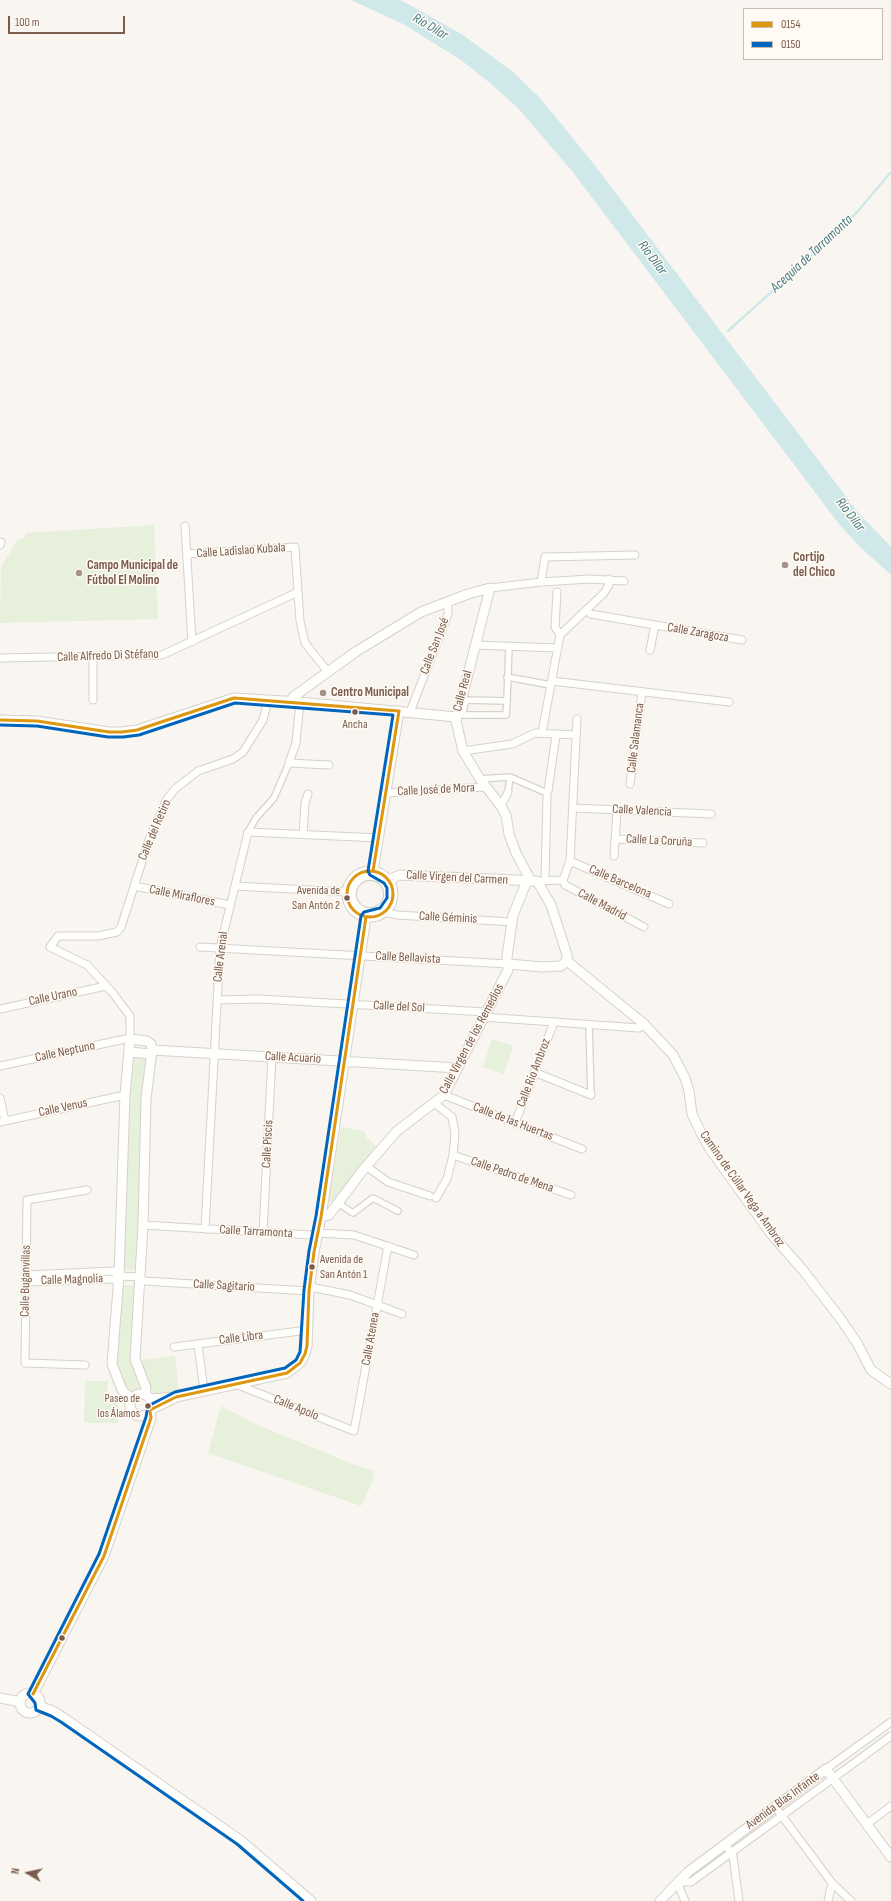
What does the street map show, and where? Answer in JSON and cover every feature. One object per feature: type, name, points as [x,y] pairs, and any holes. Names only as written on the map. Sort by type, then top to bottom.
[{"type":"street","points":[[185,526],[192,642]]},
{"type":"street","name":"Calle Ladislao Kubala","points":[[187,554],[296,547],[298,592]]},
{"type":"street","points":[[541,582],[545,557],[635,555]]},
{"type":"street","points":[[542,732],[560,635],[587,611],[604,593],[609,585],[609,579]]},
{"type":"street","points":[[296,702],[305,690],[357,651],[421,612],[468,594],[490,588],[541,582],[609,579],[624,581]]},
{"type":"street","name":"Calle Real","points":[[490,588],[456,717],[463,750],[480,779],[501,806],[506,815],[509,834],[516,853],[551,906],[567,955],[567,961]]},
{"type":"street","points":[[298,592],[300,621],[305,642],[328,672]]},
{"type":"street","name":"Calle Alfredo Di Stéfano","points":[[0,658],[162,656],[298,592]]},
{"type":"street","points":[[557,592],[555,627],[560,635]]},
{"type":"street","name":"Calle San José","points":[[410,712],[448,614],[448,602]]},
{"type":"street","name":"Calle Zaragoza","points":[[587,611],[591,614],[655,626],[742,640]]},
{"type":"street","name":"Calle Zaragoza","points":[[650,650],[655,626]]},
{"type":"street","points":[[475,645],[558,648]]},
{"type":"street","points":[[507,701],[466,700],[462,715],[506,715],[507,701],[507,677],[509,646]]},
{"type":"street","points":[[93,657],[93,700]]},
{"type":"street","points":[[507,677],[552,683]]},
{"type":"street","name":"Calle Salamanca","points":[[552,683],[729,702]]},
{"type":"street","name":"Calle Salamanca","points":[[630,784],[642,692]]},
{"type":"street","points":[[0,720],[37,721],[109,732],[122,732],[137,730],[234,698],[296,702],[456,717]]},
{"type":"street","name":"Calle del Retiro","points":[[106,986],[87,965],[50,947],[58,936],[98,936],[117,932],[121,927],[150,837],[167,799],[175,789],[198,771],[233,759],[243,752],[263,720],[268,700]]},
{"type":"street","name":"Calle Arenal","points":[[205,1229],[220,948],[248,832],[256,818],[274,798],[296,743],[296,702]]},
{"type":"street","points":[[373,871],[399,711]]},
{"type":"street","points":[[535,881],[562,880],[570,861],[577,719]]},
{"type":"street","points":[[463,750],[512,744],[536,733],[542,732],[556,735],[576,735]]},
{"type":"street","points":[[509,964],[507,957],[512,922],[535,881],[556,735]]},
{"type":"street","points":[[289,763],[329,766]]},
{"type":"street","points":[[480,779],[510,777],[547,793]]},
{"type":"street","points":[[501,806],[508,792],[510,777]]},
{"type":"street","name":"Calle José de Mora","points":[[386,793],[486,787]]},
{"type":"street","points":[[304,834],[305,803],[308,794]]},
{"type":"street","name":"Calle Valencia","points":[[573,808],[711,814]]},
{"type":"street","name":"Calle La Coruña","points":[[614,856],[617,810]]},
{"type":"street","points":[[248,832],[379,838]]},
{"type":"street","name":"Calle La Coruña","points":[[615,839],[703,843]]},
{"type":"street","name":"Calle Barcelona","points":[[570,861],[669,904]]},
{"type":"street","points":[[367,871],[373,871],[384,876],[388,880],[393,894],[390,906],[384,912],[379,915],[366,917],[358,914],[352,909],[347,899],[347,892],[348,886],[355,876],[367,871]]},
{"type":"street","name":"Calle Virgen del Carmen","points":[[388,880],[400,875],[535,881]]},
{"type":"street","points":[[364,878],[375,878],[384,884],[386,889],[387,899],[385,903],[376,911],[365,911],[360,909],[353,900],[353,889],[356,884],[364,878]]},
{"type":"street","name":"Calle Madrid","points":[[562,880],[566,885],[644,927]]},
{"type":"street","name":"Calle Miraflores","points":[[134,886],[230,905]]},
{"type":"street","points":[[235,886],[347,892]]},
{"type":"street","name":"Calle Géminis","points":[[384,912],[397,915],[512,922]]},
{"type":"street","points":[[176,1397],[149,1412],[133,1412],[131,1405],[132,1400],[137,1395],[148,1397],[176,1397],[238,1385],[286,1373],[300,1363],[305,1354],[308,1330],[309,1289],[366,917]]},
{"type":"street","name":"Calle Bellavista","points":[[200,947],[561,966],[567,961]]},
{"type":"street","name":"Camino de Cúllar Vega a Ambroz","points":[[567,961],[644,1024],[673,1055],[686,1078],[690,1091],[692,1114],[710,1149],[772,1235],[802,1269],[840,1318],[871,1370],[891,1384]]},
{"type":"street","name":"Calle Virgen de los Remedios","points":[[321,1217],[329,1215],[368,1164],[397,1132],[444,1095],[508,970],[509,964]]},
{"type":"street","points":[[106,986],[127,1009],[130,1016],[130,1039],[125,1095],[119,1276],[112,1364],[122,1390],[132,1400]]},
{"type":"street","name":"Calle Urano","points":[[0,1009],[106,986]]},
{"type":"street","name":"Calle del Sol","points":[[217,1000],[259,999],[352,1005],[640,1028],[644,1024]]},
{"type":"street","name":"Calle Río Ambroz","points":[[515,1123],[554,1022]]},
{"type":"street","points":[[534,1072],[591,1095],[589,1024]]},
{"type":"street","points":[[33,1694],[104,1556],[151,1418],[146,1388],[135,1359],[143,1225],[146,1099],[151,1044],[147,1041],[130,1039]]},
{"type":"street","name":"Calle Neptuno","points":[[0,1066],[130,1039]]},
{"type":"street","name":"Calle Acuario","points":[[129,1052],[215,1053],[458,1068]]},
{"type":"street","name":"Calle Piscis","points":[[263,1232],[272,1057]]},
{"type":"street","name":"Calle Venus","points":[[3,1121],[125,1095]]},
{"type":"street","name":"Calle de las Huertas","points":[[444,1095],[582,1149]]},
{"type":"street","points":[[0,1098],[3,1121]]},
{"type":"street","points":[[368,1164],[392,1183],[433,1197],[447,1179],[453,1156],[455,1133],[452,1117],[434,1103]]},
{"type":"street","name":"Calle Pedro de Mena","points":[[453,1156],[571,1195]]},
{"type":"street","name":"Calle Buganvillas","points":[[84,1365],[25,1363],[27,1200],[87,1190]]},
{"type":"street","points":[[338,1203],[353,1213],[372,1198],[398,1211]]},
{"type":"street","name":"Calle Tarramonta","points":[[143,1225],[311,1235],[318,1233],[354,1235],[414,1255]]},
{"type":"street","name":"Calle Atenea","points":[[354,1431],[388,1246]]},
{"type":"street","points":[[119,1276],[140,1278]]},
{"type":"street","name":"Calle Magnolia","points":[[26,1278],[114,1279],[119,1276]]},
{"type":"street","name":"Calle Sagitario","points":[[140,1278],[144,1281],[309,1289],[350,1295],[402,1314]]},
{"type":"street","name":"Calle Libra","points":[[174,1347],[308,1330]]},
{"type":"street","points":[[198,1344],[204,1391]]},
{"type":"street","name":"Calle Apolo","points":[[238,1385],[354,1431]]},
{"type":"street","points":[[33,1694],[38,1697],[40,1701],[37,1710],[30,1713],[22,1710],[20,1702],[25,1695],[33,1694]]},
{"type":"street","points":[[0,1698],[20,1702]]},
{"type":"street","points":[[39,1706],[53,1711],[64,1718],[240,1840],[311,1901]]},
{"type":"street","name":"Avenida Blas Infante","points":[[660,1901],[677,1882],[725,1844],[891,1722]]},
{"type":"street","name":"Avenida Blas Infante","points":[[677,1882],[691,1882],[891,1736]]},
{"type":"street","points":[[826,1769],[891,1857]]},
{"type":"street","points":[[867,1824],[891,1806]]},
{"type":"street","points":[[775,1807],[832,1883],[851,1901]]},
{"type":"street","points":[[725,1844],[733,1856],[739,1901]]},
{"type":"street","points":[[677,1882],[684,1901]]},
{"type":"street","points":[[828,1901],[832,1883]]},
{"type":"green space","name":"Campo Municipal de Fútbol El Molino","points":[[154,525],[158,619],[0,623],[1,567],[18,539],[25,538],[25,533]]},
{"type":"green space","points":[[492,1039],[513,1046],[504,1074],[483,1067]]},
{"type":"green space","points":[[132,1056],[147,1058],[138,1270],[123,1269],[127,1099]]},
{"type":"green space","points":[[341,1127],[364,1131],[366,1137],[376,1146],[333,1204],[328,1201]]},
{"type":"green space","points":[[122,1285],[137,1285],[133,1360],[141,1385],[139,1391],[131,1395],[125,1390],[115,1363]]},
{"type":"green space","points":[[175,1356],[179,1392],[153,1394],[139,1360]]},
{"type":"green space","points":[[85,1381],[108,1381],[107,1399],[119,1400],[118,1423],[84,1423]]},
{"type":"green space","points":[[221,1406],[256,1424],[352,1464],[374,1471],[372,1483],[361,1506],[208,1453]]},
{"type":"water","name":"Río Dílar","points":[[351,0],[400,0],[408,4],[463,35],[513,72],[540,98],[593,163],[857,511],[891,547],[891,575],[858,545],[839,524],[572,171],[518,108],[461,60],[403,24]]},
{"type":"waterway","name":"Acequia de Tarramonta","points":[[728,331],[827,242],[858,211],[891,172]]},
{"type":"transit line","name":"0154","points":[[0,720],[37,721],[109,732],[122,732],[137,730],[234,698],[399,711]]},
{"type":"transit line","name":"0150","points":[[0,725],[37,726],[108,737],[123,737],[139,735],[235,703],[393,715],[368,871],[370,875],[384,883],[387,888],[387,898],[380,908],[364,912],[361,916],[316,1216],[309,1251],[304,1290],[300,1352],[296,1360],[285,1368],[175,1392],[148,1406],[146,1417],[99,1554],[28,1694],[35,1703],[36,1710],[61,1722],[237,1844],[303,1901]]},
{"type":"transit line","name":"0154","points":[[373,871],[399,711]]},
{"type":"transit line","name":"0154","points":[[366,871],[374,871],[383,875],[389,881],[393,894],[389,907],[383,913],[374,917],[366,917],[357,913],[351,907],[347,898],[347,890],[351,881],[357,875],[366,871]]},
{"type":"transit line","name":"0154","points":[[152,1409],[176,1397],[287,1373],[300,1363],[305,1354],[307,1346],[309,1291],[314,1252],[321,1217],[366,917]]},
{"type":"transit line","name":"0154","points":[[33,1694],[104,1556],[151,1418],[150,1411]]},
{"type":"place","name":"Cortijo del Chico","points":[[785,565]]},
{"type":"place","name":"Campo Municipal de Fútbol El Molino","points":[[79,573]]},
{"type":"place","name":"Centro Municipal","points":[[323,693]]},
{"type":"place","name":"Ancha","points":[[355,712]]},
{"type":"place","name":"Avenida de San Antón 2","points":[[347,898]]},
{"type":"place","name":"Avenida de San Antón 1","points":[[312,1267]]},
{"type":"place","name":"Paseo de los Álamos","points":[[148,1406]]}]
